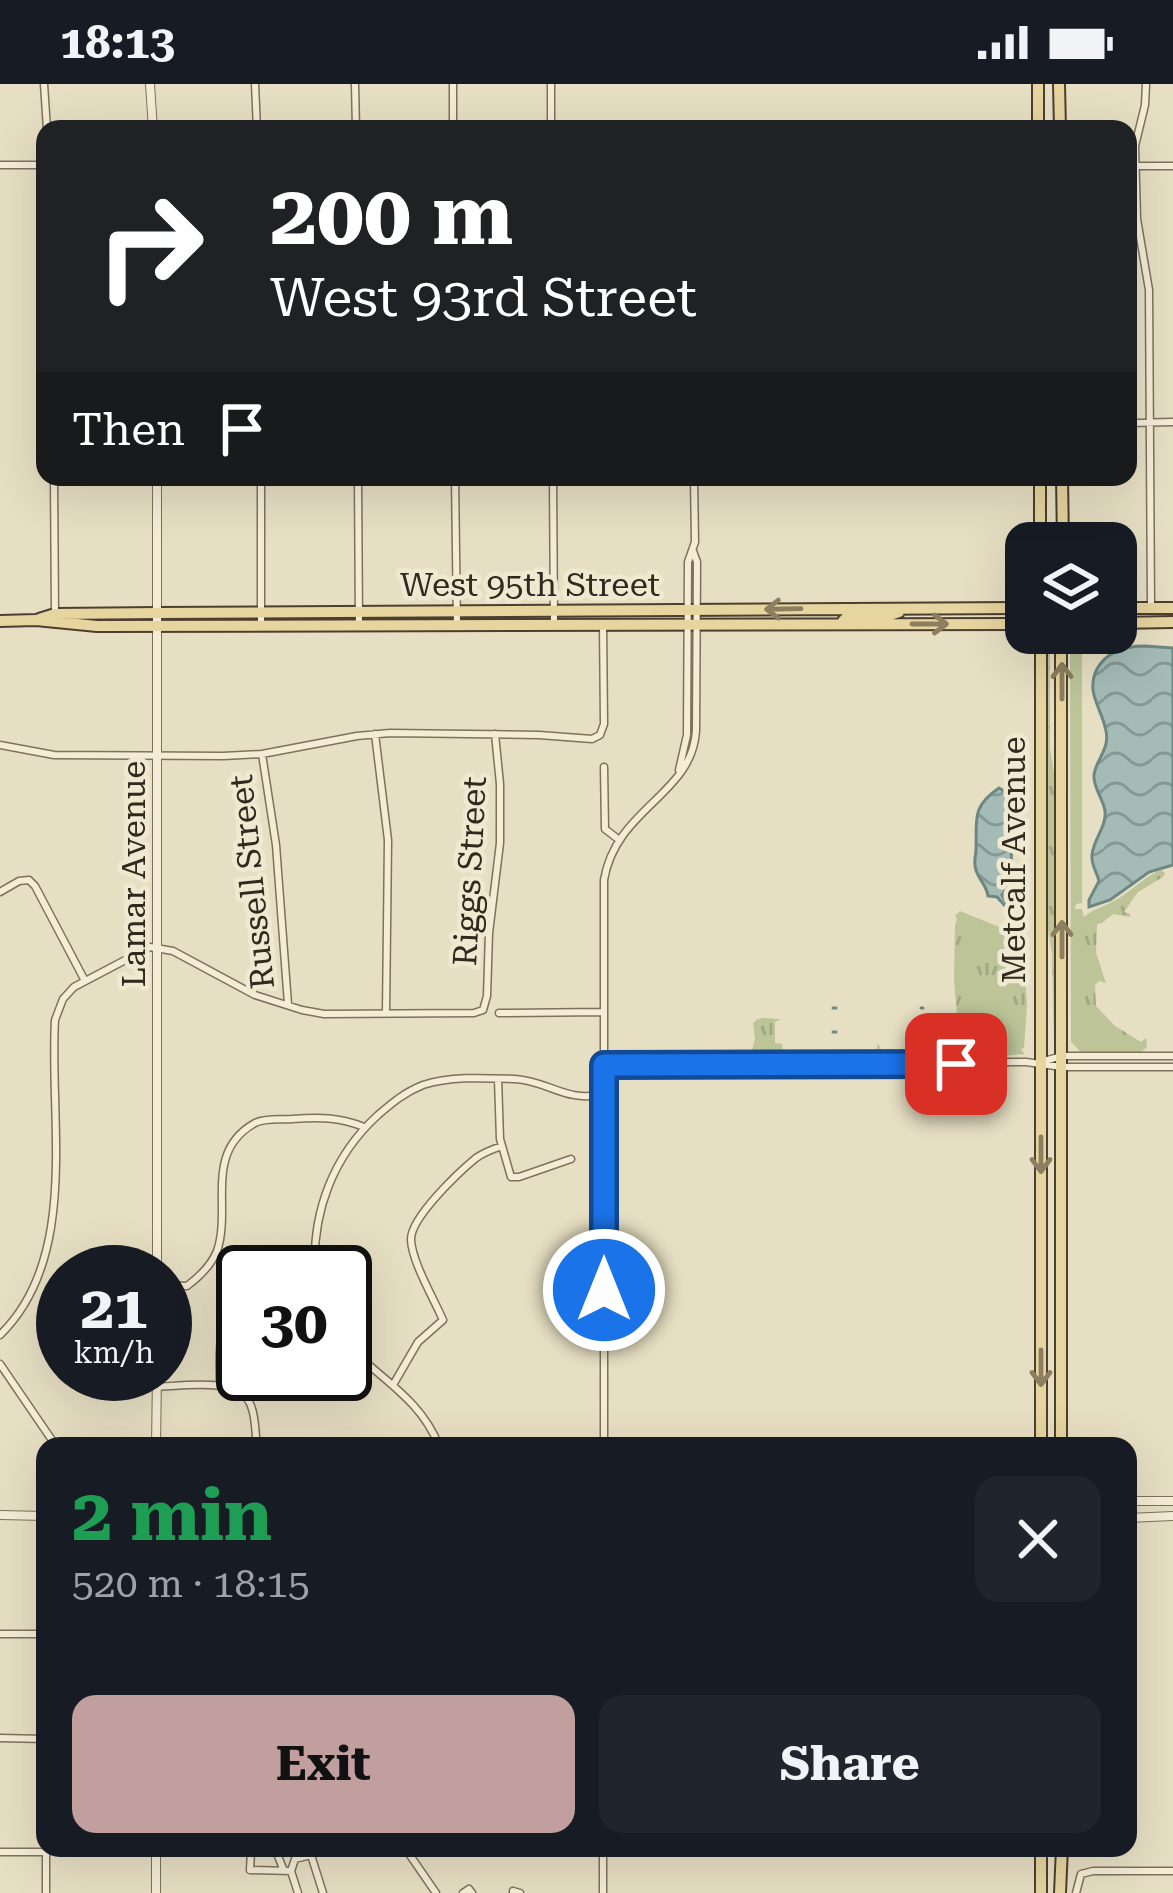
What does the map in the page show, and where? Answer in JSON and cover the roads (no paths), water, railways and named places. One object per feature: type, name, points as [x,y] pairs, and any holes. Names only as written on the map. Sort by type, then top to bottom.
[{"type":"main road","points":[[1037,84],[1038,120]]},
{"type":"main road","points":[[1059,84],[1060,120]]},
{"type":"main road","points":[[1040,486],[1040,522]]},
{"type":"main road","points":[[1063,486],[1063,522]]},
{"type":"main road","points":[[843,624],[845,618],[890,615],[907,608]]},
{"type":"main road","name":"West 95th Street","points":[[0,620],[80,626],[158,620],[1005,608]]},
{"type":"main road","points":[[1137,608],[1173,608]]},
{"type":"main road","name":"West 95th Street","points":[[36,620],[55,614],[158,620]]},
{"type":"main road","name":"West 95th Street","points":[[554,617],[603,623],[1005,624]]},
{"type":"main road","points":[[1137,622],[1173,622]]},
{"type":"main road","name":"Metcalf Avenue","points":[[1041,654],[1041,1437]]},
{"type":"main road","name":"Metcalf Avenue","points":[[1061,654],[1061,1437]]},
{"type":"main road","points":[[1041,1329],[1062,1325]]},
{"type":"main road","points":[[1041,1857],[1041,1893]]},
{"type":"main road","points":[[1060,1893],[1062,1857]]},
{"type":"street","points":[[44,84],[46,120]]},
{"type":"street","points":[[150,84],[152,120]]},
{"type":"street","points":[[255,84],[257,120]]},
{"type":"street","points":[[355,84],[356,120]]},
{"type":"street","points":[[453,84],[454,120]]},
{"type":"street","points":[[551,84],[551,120]]},
{"type":"street","points":[[1137,138],[1145,84]]},
{"type":"street","points":[[0,165],[36,165]]},
{"type":"street","points":[[1137,166],[1173,166]]},
{"type":"street","points":[[1137,219],[1149,290],[1151,608]]},
{"type":"street","points":[[1137,423],[1173,422]]},
{"type":"street","points":[[54,486],[55,614]]},
{"type":"street","name":"Lamar Avenue","points":[[157,486],[157,1245]]},
{"type":"street","points":[[261,486],[261,619]]},
{"type":"street","points":[[358,486],[359,618]]},
{"type":"street","points":[[455,486],[457,618]]},
{"type":"street","points":[[554,486],[554,617]]},
{"type":"street","points":[[604,1437],[604,880],[618,839],[679,774],[687,741],[697,562],[694,486]]},
{"type":"street","points":[[0,745],[54,755],[158,756],[262,754],[375,734],[592,739],[600,735],[604,724],[603,623]]},
{"type":"street","points":[[0,1335],[29,1294],[47,1248],[54,1208],[55,1020],[68,993],[140,950],[158,947],[255,995],[302,1010],[386,1013],[388,840],[375,734]]},
{"type":"street","name":"Riggs Street","points":[[386,1013],[483,1010],[500,836],[495,734]]},
{"type":"street","name":"Russell Street","points":[[262,754],[276,845],[288,1004]]},
{"type":"street","points":[[604,767],[605,829],[618,839]]},
{"type":"street","points":[[0,892],[19,881],[29,880],[35,886],[85,980]]},
{"type":"street","points":[[499,1013],[604,1012]]},
{"type":"street","points":[[604,1065],[1173,1057]]},
{"type":"street","points":[[1062,1062],[1173,1067]]},
{"type":"street","points":[[498,1079],[497,1120],[511,1177],[571,1159]]},
{"type":"street","points":[[315,1245],[324,1199],[340,1162],[364,1127],[420,1086],[449,1080],[522,1080],[572,1096],[603,1094]]},
{"type":"street","points":[[192,1281],[209,1266],[217,1250],[220,1183],[228,1151],[242,1134],[258,1120],[341,1118],[364,1127]]},
{"type":"street","points":[[393,1384],[418,1342],[443,1320],[415,1254],[414,1226],[478,1156],[502,1146]]},
{"type":"street","points":[[0,1364],[50,1437]]},
{"type":"street","points":[[372,1366],[425,1417],[435,1437]]},
{"type":"street","points":[[157,1401],[157,1437]]},
{"type":"street","points":[[250,1401],[256,1437]]},
{"type":"street","points":[[1137,1501],[1173,1501]]},
{"type":"street","points":[[0,1515],[36,1516]]},
{"type":"street","points":[[1137,1517],[1173,1516]]},
{"type":"street","points":[[0,1634],[36,1634]]},
{"type":"street","points":[[0,1738],[36,1738]]},
{"type":"street","points":[[0,1852],[36,1850]]},
{"type":"street","points":[[46,1857],[46,1893]]},
{"type":"street","points":[[156,1857],[156,1893]]},
{"type":"street","points":[[251,1857],[250,1870],[287,1871]]},
{"type":"street","points":[[279,1857],[298,1893]]},
{"type":"street","points":[[287,1871],[295,1859],[303,1857]]},
{"type":"street","points":[[312,1857],[323,1893]]},
{"type":"street","points":[[411,1857],[436,1893]]},
{"type":"street","points":[[603,1857],[603,1893]]},
{"type":"street","points":[[1076,1893],[1081,1874],[1173,1871]]},
{"type":"water","points":[[1137,647],[1173,648],[1173,865],[1149,872],[1110,900],[1089,907],[1099,881],[1093,849],[1105,817],[1094,775],[1107,737],[1094,678],[1112,654],[1137,654]]},
{"type":"water","points":[[999,788],[1007,793],[1012,808],[1011,882],[1002,895],[1014,908],[988,896],[975,864],[977,815]]}]
